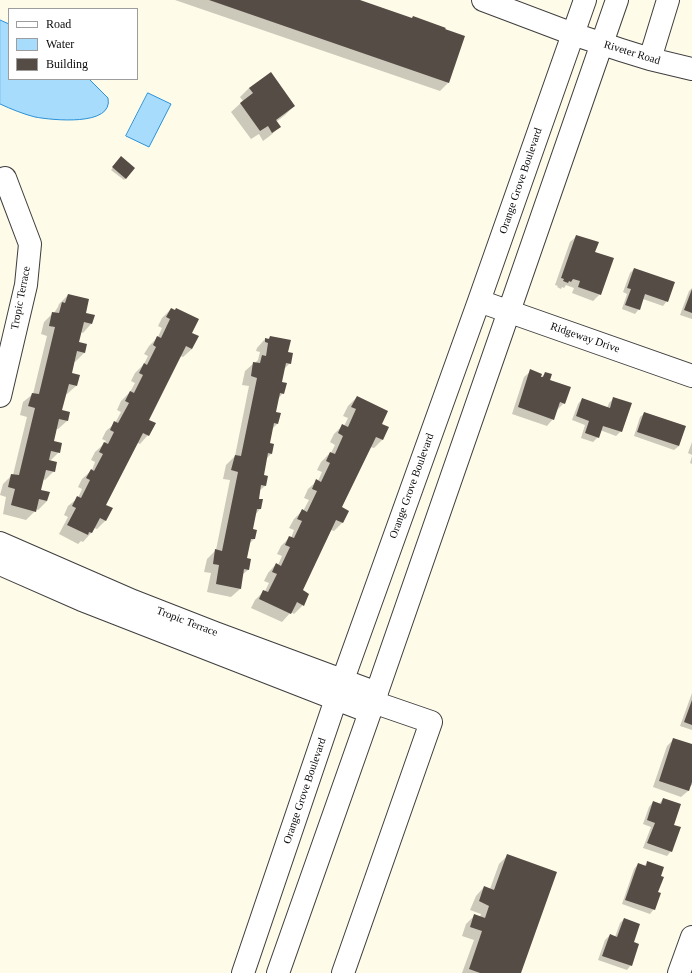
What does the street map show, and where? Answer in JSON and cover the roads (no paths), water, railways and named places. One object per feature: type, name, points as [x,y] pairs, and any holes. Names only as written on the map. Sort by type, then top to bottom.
[{"type":"street","name":"Riveter Road","points":[[483,0],[516,6],[573,34],[650,59],[692,69]]},
{"type":"street","name":"Orange Grove Boulevard","points":[[243,973],[339,690],[585,0]]},
{"type":"street","points":[[278,973],[617,0]]},
{"type":"street","points":[[650,59],[668,0]]},
{"type":"street","name":"Tropic Terrace","points":[[0,396],[26,285],[30,244],[5,178]]},
{"type":"street","name":"Ridgeway Drive","points":[[478,301],[692,376]]},
{"type":"street","name":"Tropic Terrace","points":[[0,543],[133,601],[216,633],[339,690]]},
{"type":"street","name":"Tropic Terrace","points":[[0,564],[82,600],[431,722],[342,973]]},
{"type":"street","points":[[679,973],[692,937]]},
{"type":"water","points":[[0,20],[8,24],[8,80],[90,80],[108,98],[107,107],[101,114],[92,118],[80,120],[35,117],[0,104]]},
{"type":"water","points":[[148,93],[171,104],[149,147],[126,136]]}]
